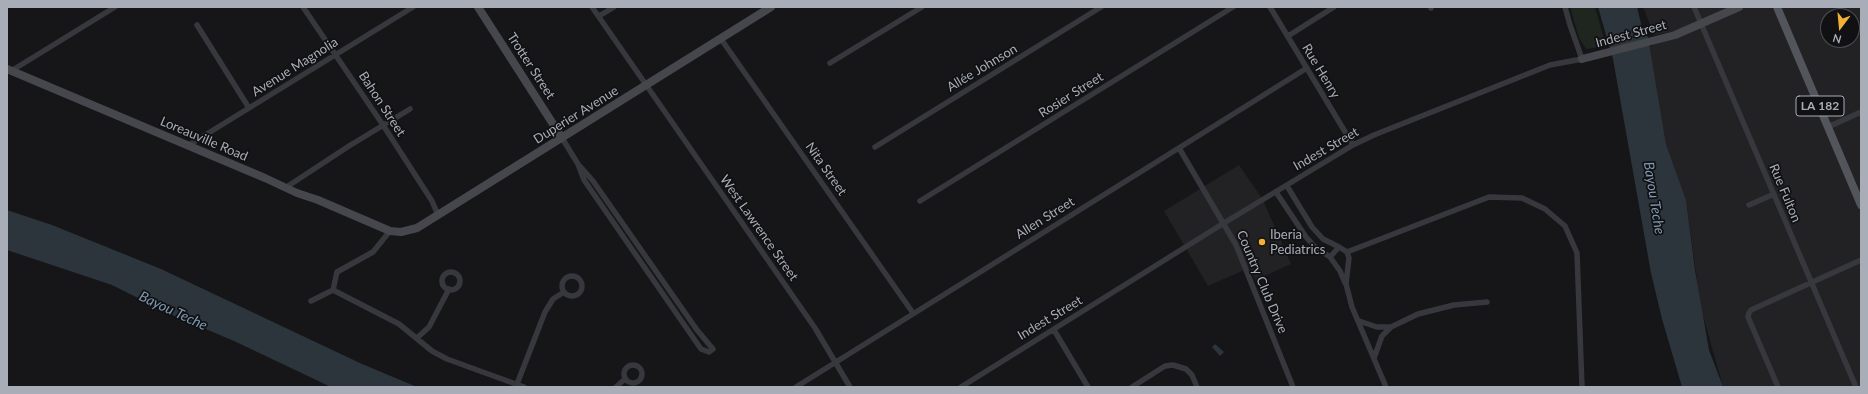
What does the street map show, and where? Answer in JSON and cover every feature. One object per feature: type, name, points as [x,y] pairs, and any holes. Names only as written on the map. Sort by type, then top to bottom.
[{"type":"main road","name":"Trotter Street","points":[[478,7],[562,138]]},
{"type":"main road","name":"Duperier Avenue","points":[[390,231],[409,232],[438,215],[771,7]]},
{"type":"main road","name":"Indest Street","points":[[1582,59],[1675,35],[1739,7]]},
{"type":"main road","name":"LA 182","points":[[1777,7],[1861,205]]},
{"type":"main road","name":"Loreauville Road","points":[[9,70],[285,188],[390,231]]},
{"type":"street","points":[[9,70],[115,7]]},
{"type":"street","name":"Bahon Street","points":[[303,7],[383,125],[432,201],[438,215]]},
{"type":"street","name":"Avenue Magnolia","points":[[189,146],[413,7]]},
{"type":"street","name":"West Lawrence Street","points":[[592,7],[815,328],[850,387]]},
{"type":"street","points":[[599,16],[614,7]]},
{"type":"street","points":[[830,64],[922,7]]},
{"type":"street","name":"Allée Johnson","points":[[875,147],[1101,7]]},
{"type":"street","name":"Rosier Street","points":[[920,201],[1233,7]]},
{"type":"street","name":"Rue Henry","points":[[1270,7],[1353,145]]},
{"type":"street","points":[[1288,36],[1334,7]]},
{"type":"street","points":[[1565,7],[1582,59]]},
{"type":"street","name":"Rue Fulton","points":[[1694,7],[1856,387]]},
{"type":"street","points":[[197,25],[249,108]]},
{"type":"street","name":"Nita Street","points":[[721,39],[913,313]]},
{"type":"street","name":"Indest Street","points":[[961,387],[1224,223],[1353,145],[1374,135],[1550,65],[1582,59]]},
{"type":"street","name":"Allen Street","points":[[796,387],[1307,68]]},
{"type":"street","points":[[285,188],[410,109]]},
{"type":"street","points":[[1828,126],[1861,112]]},
{"type":"street","points":[[562,138],[578,164],[646,255],[688,316],[713,348],[709,352],[701,349],[641,259],[584,180],[578,164]]},
{"type":"street","name":"Country Club Drive","points":[[1179,148],[1236,245],[1293,387]]},
{"type":"street","points":[[1287,186],[1312,228],[1323,239],[1347,252],[1349,258],[1346,284]]},
{"type":"street","points":[[595,196],[600,192]]},
{"type":"street","points":[[1276,192],[1306,237],[1315,247],[1330,257],[1340,271],[1346,284],[1352,307],[1386,387]]},
{"type":"street","points":[[1749,205],[1774,194]]},
{"type":"street","points":[[1347,252],[1489,197],[1522,198],[1545,209],[1565,226],[1577,253],[1582,387]]},
{"type":"street","points":[[333,290],[337,272],[373,252],[390,231]]},
{"type":"street","points":[[1330,257],[1339,247]]},
{"type":"street","points":[[641,259],[646,255]]},
{"type":"street","points":[[1778,387],[1748,317],[1751,310],[1861,260]]},
{"type":"street","points":[[417,338],[429,327],[449,289]]},
{"type":"street","points":[[311,301],[333,290]]},
{"type":"street","points":[[333,290],[399,324],[432,351],[447,359],[524,387]]},
{"type":"street","points":[[517,384],[545,312],[553,299],[564,292]]},
{"type":"street","points":[[1374,358],[1382,336],[1390,327],[1418,314],[1454,305],[1487,302]]},
{"type":"street","points":[[683,321],[688,316]]},
{"type":"street","points":[[1358,321],[1377,327],[1390,327]]},
{"type":"street","points":[[1054,330],[1088,387]]},
{"type":"street","points":[[1132,387],[1165,366],[1173,365],[1186,369],[1192,375],[1197,387]]},
{"type":"street","points":[[616,387],[625,379]]},
{"type":"shaded area","points":[[1570,7],[1595,7],[1606,46],[1586,49],[1579,38]]},
{"type":"shaded area","points":[[1643,7],[1731,7],[1677,31],[1654,35]]},
{"type":"shaded area","points":[[1740,7],[1861,7],[1861,387],[1723,387],[1701,308],[1686,200],[1666,144],[1649,47]]},
{"type":"shaded area","points":[[1239,165],[1263,200],[1291,264],[1256,280],[1249,268],[1208,286],[1164,211]]},
{"type":"water","name":"Bayou Teche","points":[[1598,7],[1643,7],[1666,144],[1686,200],[1695,270],[1709,350],[1723,387],[1682,387],[1662,319],[1651,273],[1613,59]]},
{"type":"water","name":"Bayou Teche","points":[[7,210],[52,225],[161,269],[362,364],[417,387],[331,387],[234,341],[168,313],[112,285],[7,250]]},
{"type":"water","points":[[1215,344],[1224,352],[1220,356],[1212,347]]},
{"type":"pier","points":[[1637,7],[1643,7],[1649,31],[1643,32]]},
{"type":"place","name":"Iberia Pediatrics","points":[[1262,242]]}]
